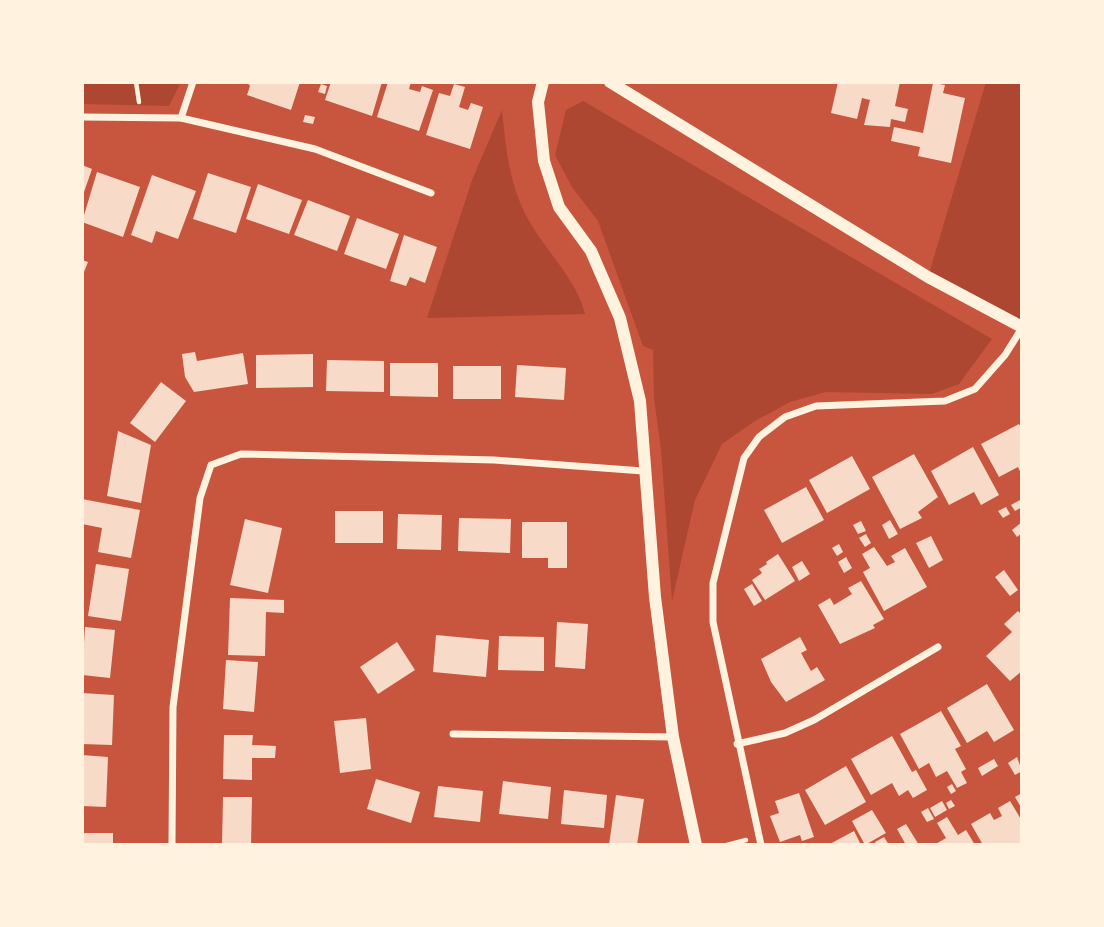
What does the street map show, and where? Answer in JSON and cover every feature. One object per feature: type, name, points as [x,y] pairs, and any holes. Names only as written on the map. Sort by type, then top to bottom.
[{"type":"street","points":[[181,118],[193,82]]},
{"type":"street","points":[[543,82],[538,102],[544,162],[559,207],[591,251],[620,318],[640,401],[643,471],[673,737],[696,845]]},
{"type":"street","points":[[610,82],[928,276],[1022,327],[1005,355],[975,389],[945,401],[816,406],[785,417],[760,436],[744,458],[713,583],[713,622],[737,744],[761,845]]},
{"type":"street","points":[[82,117],[181,118],[315,149],[431,193]]},
{"type":"street","points":[[172,845],[173,707],[200,498],[211,465],[241,454],[495,460],[643,471]]},
{"type":"street","points":[[737,744],[785,733],[814,720],[938,647]]},
{"type":"street","points":[[453,734],[673,737]]},
{"type":"shaded area","points":[[82,82],[181,82],[169,106],[82,104]]},
{"type":"shaded area","points":[[986,82],[1022,82],[1022,323],[928,277]]},
{"type":"shaded area","points":[[583,101],[992,339],[959,384],[932,394],[826,392],[790,402],[755,421],[722,444],[695,500],[672,601],[661,449],[654,398],[653,350],[643,346],[598,221],[572,187],[555,155],[566,110]]},
{"type":"shaded area","points":[[502,110],[510,167],[522,208],[575,289],[585,314],[427,318],[472,180]]},
{"type":"building","points":[[247,82],[300,82],[291,110],[247,95],[250,86]]},
{"type":"building","points":[[331,82],[382,82],[372,116],[325,100]]},
{"type":"building","points":[[388,82],[411,82],[409,89],[420,92],[422,86],[433,90],[419,131],[377,117]]},
{"type":"building","points":[[838,82],[900,82],[895,106],[908,109],[905,122],[891,119],[890,127],[864,125],[870,100],[862,98],[857,119],[831,113]]},
{"type":"building","points":[[933,83],[945,85],[943,93],[965,98],[951,163],[918,156],[920,147],[891,141],[894,127],[923,133]]},
{"type":"building","points":[[321,84],[327,86],[325,94],[318,92]]},
{"type":"building","points":[[454,84],[465,87],[459,107],[468,110],[471,103],[483,107],[470,149],[426,135],[439,93],[450,96]]},
{"type":"building","points":[[305,115],[315,117],[313,124],[303,122]]},
{"type":"building","points":[[82,165],[92,169],[83,195],[82,195]]},
{"type":"building","points":[[97,172],[140,187],[123,237],[82,222]]},
{"type":"building","points":[[208,173],[251,187],[236,233],[193,219]]},
{"type":"building","points":[[152,175],[196,191],[178,239],[156,231],[152,243],[131,235]]},
{"type":"building","points":[[258,184],[302,200],[289,234],[246,219]]},
{"type":"building","points":[[308,200],[350,216],[337,251],[294,235]]},
{"type":"building","points":[[357,218],[399,234],[386,269],[344,254]]},
{"type":"building","points":[[404,235],[437,247],[425,283],[410,277],[406,286],[390,281]]},
{"type":"building","points":[[82,260],[88,262],[82,277]]},
{"type":"building","points":[[195,352],[197,361],[243,353],[248,384],[194,392],[185,377],[182,354]]},
{"type":"building","points":[[313,354],[313,387],[256,388],[256,355]]},
{"type":"building","points":[[327,360],[384,361],[384,392],[326,391]]},
{"type":"building","points":[[390,363],[438,363],[438,397],[390,396]]},
{"type":"building","points":[[517,365],[566,368],[564,400],[515,397]]},
{"type":"building","points":[[453,366],[501,366],[501,399],[453,399]]},
{"type":"building","points":[[161,382],[186,401],[155,442],[130,423]]},
{"type":"building","points":[[1019,424],[1022,429],[1022,476],[1018,467],[999,477],[981,444]]},
{"type":"building","points":[[118,431],[151,445],[141,503],[107,496]]},
{"type":"building","points":[[973,447],[999,495],[981,505],[974,492],[949,505],[931,471]]},
{"type":"building","points":[[914,454],[938,497],[918,512],[922,518],[900,529],[872,477]]},
{"type":"building","points":[[852,456],[870,489],[827,513],[809,480]]},
{"type":"building","points":[[806,487],[824,520],[782,543],[764,510]]},
{"type":"building","points":[[82,499],[140,510],[131,558],[98,552],[102,528],[82,524]]},
{"type":"building","points":[[1020,500],[1022,507],[1015,511],[1011,505]]},
{"type":"building","points":[[1006,507],[1010,514],[1003,518],[998,511]]},
{"type":"building","points":[[335,511],[383,511],[383,543],[335,543]]},
{"type":"building","points":[[398,514],[442,515],[441,550],[397,549]]},
{"type":"building","points":[[459,518],[511,519],[510,553],[458,551]]},
{"type":"building","points":[[245,519],[282,528],[268,593],[230,585]]},
{"type":"building","points":[[890,520],[898,534],[889,539],[882,525]]},
{"type":"building","points":[[861,521],[866,531],[858,534],[853,525]]},
{"type":"building","points":[[522,522],[567,522],[567,568],[548,568],[548,558],[522,558]]},
{"type":"building","points":[[1022,522],[1022,533],[1017,537],[1012,530]]},
{"type":"building","points":[[866,534],[871,543],[865,547],[859,538]]},
{"type":"building","points":[[931,536],[943,560],[929,568],[916,543]]},
{"type":"building","points":[[839,544],[843,552],[837,556],[832,548]]},
{"type":"building","points":[[874,547],[887,566],[895,562],[891,556],[905,548],[927,587],[884,611],[863,572],[870,568],[862,554]]},
{"type":"building","points":[[778,554],[795,581],[765,600],[752,580],[762,573],[759,569],[767,564],[766,562]]},
{"type":"building","points":[[846,557],[852,568],[844,573],[838,562]]},
{"type":"building","points":[[802,561],[810,574],[799,581],[792,567]]},
{"type":"building","points":[[96,564],[129,569],[121,621],[88,616]]},
{"type":"building","points":[[1004,570],[1018,590],[1010,596],[995,577]]},
{"type":"building","points":[[861,581],[884,619],[873,625],[875,628],[840,644],[818,605],[830,598],[834,605],[852,594],[848,588]]},
{"type":"building","points":[[752,584],[762,601],[754,606],[744,589]]},
{"type":"building","points":[[230,598],[284,600],[284,613],[266,612],[265,656],[228,655]]},
{"type":"building","points":[[1018,611],[1022,615],[1022,671],[1010,681],[986,656],[1012,632],[1004,624]]},
{"type":"building","points":[[557,622],[588,624],[585,669],[555,667]]},
{"type":"building","points":[[85,627],[115,630],[110,678],[82,675]]},
{"type":"building","points":[[436,635],[489,640],[486,677],[433,672]]},
{"type":"building","points":[[499,636],[544,637],[544,671],[498,670]]},
{"type":"building","points":[[800,637],[807,650],[801,653],[811,671],[817,667],[825,680],[786,702],[771,682],[761,659]]},
{"type":"building","points":[[397,642],[415,670],[378,694],[360,667]]},
{"type":"building","points":[[226,660],[258,662],[254,712],[223,709]]},
{"type":"building","points":[[987,684],[1014,730],[994,742],[987,731],[967,743],[947,708]]},
{"type":"building","points":[[82,693],[114,695],[112,745],[82,744]]},
{"type":"building","points":[[941,711],[961,746],[955,749],[966,769],[961,772],[967,783],[957,788],[947,771],[936,777],[929,763],[919,769],[900,734]]},
{"type":"building","points":[[366,718],[371,769],[340,773],[334,721]]},
{"type":"building","points":[[224,735],[253,735],[252,745],[276,746],[275,758],[252,758],[252,780],[223,779]]},
{"type":"building","points":[[892,736],[912,772],[916,770],[927,790],[913,798],[908,790],[899,796],[892,783],[871,795],[851,759]]},
{"type":"building","points":[[82,755],[108,757],[106,807],[82,806]]},
{"type":"building","points":[[1017,757],[1022,771],[1015,775],[1008,763]]},
{"type":"building","points":[[994,759],[998,766],[982,776],[978,768]]},
{"type":"building","points":[[846,766],[866,802],[825,825],[805,790]]},
{"type":"building","points":[[376,779],[420,792],[411,823],[367,809]]},
{"type":"building","points":[[503,781],[551,787],[548,819],[499,814]]},
{"type":"building","points":[[952,784],[956,791],[951,794],[947,787]]},
{"type":"building","points":[[438,786],[483,791],[480,822],[434,817]]},
{"type":"building","points":[[564,790],[607,795],[604,828],[561,824]]},
{"type":"building","points":[[799,793],[814,837],[802,841],[800,835],[780,842],[770,816],[779,813],[775,801]]},
{"type":"building","points":[[1022,793],[1022,809],[1015,797]]},
{"type":"building","points":[[616,795],[644,799],[637,845],[609,845]]},
{"type":"building","points":[[223,797],[252,797],[251,845],[222,844]]},
{"type":"building","points":[[951,800],[955,806],[949,809],[946,803]]},
{"type":"building","points":[[942,801],[947,810],[935,817],[930,808]]},
{"type":"building","points":[[1010,801],[1022,821],[1022,845],[983,845],[971,824],[990,813],[994,820],[1002,816],[998,808]]},
{"type":"building","points":[[928,808],[934,819],[927,822],[921,812]]},
{"type":"building","points":[[872,810],[886,833],[865,845],[852,821]]},
{"type":"building","points":[[947,817],[958,835],[966,830],[975,845],[934,845],[946,838],[937,823]]},
{"type":"building","points":[[906,824],[919,845],[906,845],[897,829]]},
{"type":"building","points":[[854,831],[861,845],[828,845]]},
{"type":"building","points":[[82,833],[113,833],[113,845],[82,845]]},
{"type":"building","points":[[884,837],[889,845],[876,845],[875,842]]}]
